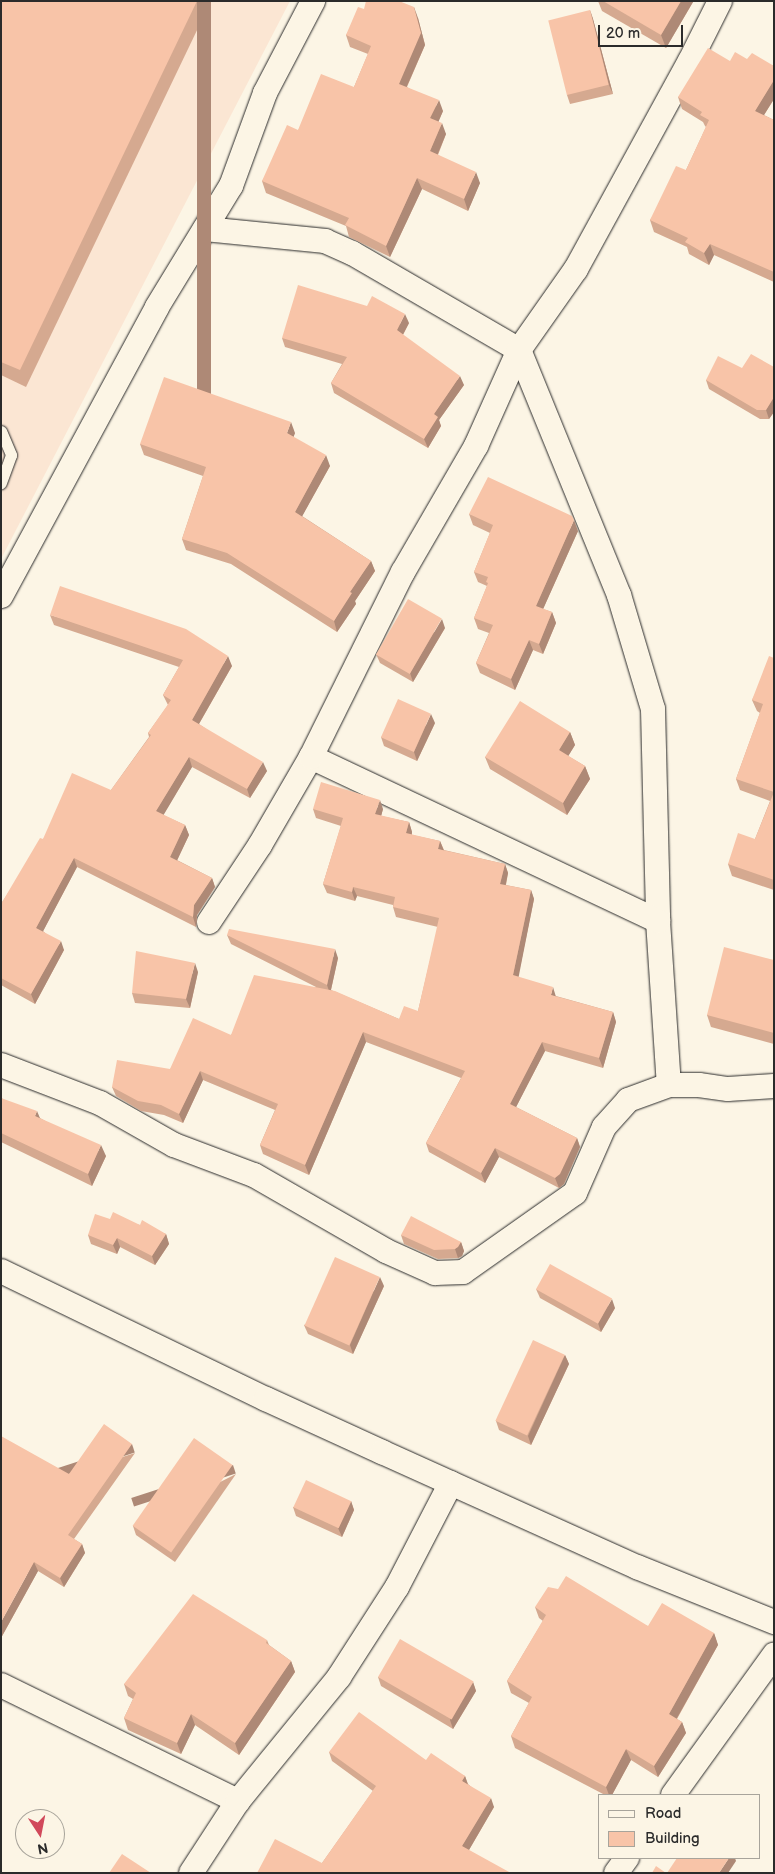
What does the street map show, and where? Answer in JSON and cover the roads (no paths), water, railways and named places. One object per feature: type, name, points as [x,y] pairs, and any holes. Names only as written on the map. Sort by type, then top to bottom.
[{"type":"street","points":[[1,596],[157,307],[231,186],[264,93],[313,1]]},
{"type":"street","points":[[209,922],[260,845],[311,757],[404,572],[476,446],[519,350],[576,269],[690,61],[720,1]]},
{"type":"street","points":[[205,229],[325,241],[352,253],[519,350],[619,595],[653,709],[658,921],[669,1086]]},
{"type":"street","points":[[311,757],[658,921]]},
{"type":"street","points":[[1,1065],[100,1103],[174,1146],[254,1175],[386,1252],[435,1273],[463,1272],[575,1193],[604,1127],[628,1100],[669,1086],[699,1085],[728,1089],[774,1086]]},
{"type":"street","points":[[1,1271],[266,1399],[637,1567],[774,1622]]},
{"type":"street","points":[[191,1873],[238,1802],[339,1677],[398,1587],[452,1483]]},
{"type":"street","points":[[673,1794],[774,1655]]},
{"type":"street","points":[[1,1685],[238,1802]]},
{"type":"street","points":[[616,1873],[626,1859]]},
{"type":"lane","points":[[1,431],[11,454],[1,482]]}]
